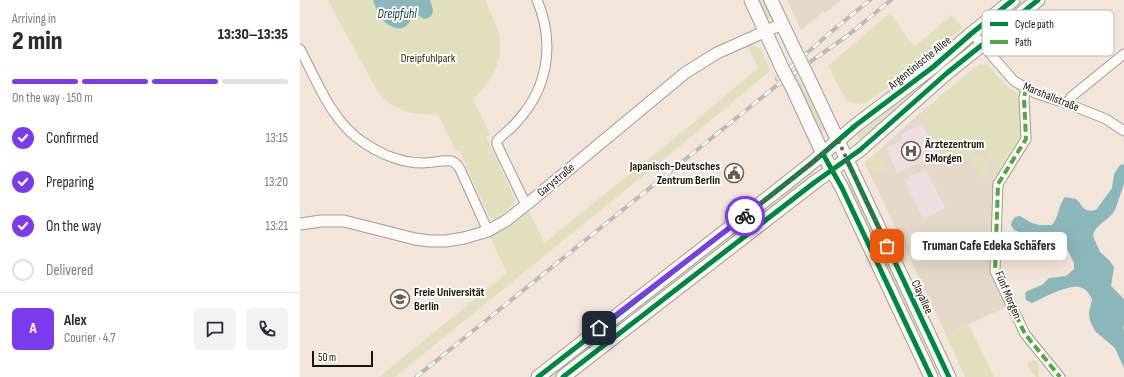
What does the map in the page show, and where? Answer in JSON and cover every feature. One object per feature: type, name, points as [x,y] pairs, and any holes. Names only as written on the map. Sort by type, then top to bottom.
[{"type":"main road","points":[[751,0],[823,154],[842,188],[931,377]]},
{"type":"main road","name":"Clayallee","points":[[771,0],[949,377]]},
{"type":"main road","name":"Argentinische Allee","points":[[1001,10],[1013,0]]},
{"type":"main road","name":"Argentinische Allee","points":[[1025,10],[1038,0]]},
{"type":"main road","name":"Argentinische Allee","points":[[538,377],[774,194],[856,125],[933,67],[982,25]]},
{"type":"main road","name":"Argentinische Allee","points":[[563,377],[815,182],[847,160],[982,44]]},
{"type":"street","points":[[526,205],[500,151],[498,141],[514,126],[526,110],[538,91],[544,77],[547,42],[540,1]]},
{"type":"street","name":"Garystraße","points":[[300,224],[321,221],[344,221],[406,237],[430,241],[454,240],[488,231],[507,220],[526,205],[686,74],[717,53],[782,24]]},
{"type":"street","name":"Marshallstraße","points":[[972,33],[982,44]]},
{"type":"street","points":[[300,49],[328,102],[342,123],[362,142],[380,152],[403,160],[419,163],[447,161],[453,161],[456,163],[488,231]]},
{"type":"street","points":[[1068,104],[1072,97],[1124,54]]},
{"type":"street","name":"Marshallstraße","points":[[992,56],[1014,81],[1026,88],[1106,119],[1124,131]]},
{"type":"street","name":"Fünf Morgen","points":[[1026,88],[1024,98],[1026,139],[998,184],[995,271],[1025,334],[1060,377]]},
{"type":"shaded area","points":[[787,0],[841,0],[801,30]]},
{"type":"shaded area","points":[[921,112],[940,154],[981,147],[994,163],[992,272],[1008,306],[946,335],[865,163]]},
{"type":"shaded area","name":"Ärztezentrum 5Morgen","points":[[922,124],[937,154],[897,173],[886,148],[903,140],[901,134]]},
{"type":"shaded area","name":"Ärztezentrum 5Morgen","points":[[926,169],[945,208],[923,219],[904,179]]},
{"type":"green space","name":"Dreipfuhlpark","points":[[328,0],[485,0],[499,35],[500,54],[491,78],[473,99],[490,135],[486,137],[515,199],[514,204],[496,218],[491,218],[489,216],[459,150],[456,151],[438,114],[411,113],[398,108],[384,98],[376,89]]},
{"type":"green space","points":[[757,0],[764,0],[771,14],[770,18],[767,19]]},
{"type":"green space","points":[[1021,0],[1029,0],[1016,10],[1008,10]]},
{"type":"green space","points":[[890,13],[914,47],[952,15],[963,28],[901,78],[867,102],[862,104],[848,101],[828,66]]},
{"type":"green space","points":[[754,45],[761,49],[770,71],[395,377],[379,377],[507,273],[490,237],[507,228],[529,211],[544,243],[681,133],[758,68],[748,46]]},
{"type":"green space","points":[[967,45],[969,48],[861,143],[856,132]]},
{"type":"green space","points":[[979,64],[988,65],[1007,86],[1019,95],[1022,135],[994,182],[994,163],[981,147],[964,159],[940,154],[921,112]]},
{"type":"green space","points":[[794,70],[826,128],[821,132],[791,71]]},
{"type":"green space","points":[[875,154],[881,157],[887,164],[886,170],[883,172],[874,172],[866,164],[867,160]]},
{"type":"green space","points":[[979,155],[983,156],[988,163],[988,178],[982,179],[972,159]]},
{"type":"green space","points":[[813,169],[816,175],[783,199],[780,197]]},
{"type":"green space","points":[[850,180],[880,242],[874,245],[845,183]]},
{"type":"green space","points":[[772,201],[775,202],[776,205],[639,311],[636,308]]},
{"type":"green space","points":[[886,256],[920,331],[917,330],[896,284],[880,259]]},
{"type":"green space","points":[[624,317],[626,319],[625,322],[555,377],[545,377]]},
{"type":"green space","points":[[969,325],[994,377],[965,377],[946,335]]},
{"type":"green space","points":[[1035,360],[1038,363],[1039,377],[1034,375],[1027,364],[1030,361]]},
{"type":"water","name":"Dreipfuhl","points":[[373,0],[430,0],[433,10],[432,15],[424,19],[415,13],[412,13],[411,19],[406,27],[393,27],[382,19]]},
{"type":"water","points":[[1124,164],[1124,184],[1115,210],[1110,217],[1097,228],[1093,236],[1100,252],[1114,267],[1111,286],[1124,299],[1124,368],[1115,348],[1095,331],[1090,321],[1089,313],[1092,299],[1085,290],[1082,288],[1071,287],[1057,291],[1032,303],[1026,300],[1025,294],[1027,291],[1042,285],[1049,278],[1066,276],[1074,269],[1074,263],[1066,247],[1059,245],[1045,247],[1037,239],[1014,230],[1011,225],[1015,217],[1020,216],[1039,225],[1052,225],[1065,197],[1076,199],[1085,209],[1091,211],[1096,210],[1112,188],[1114,174],[1120,165]]},
{"type":"railway","points":[[777,79],[870,0]]},
{"type":"railway","points":[[416,377],[776,86],[847,36],[891,0]]},
{"type":"marked path","points":[[1026,88],[1024,98],[1026,139],[998,184],[995,271],[1025,334],[1060,377]]},
{"type":"cycle path","points":[[1001,10],[1013,0]]},
{"type":"cycle path","points":[[1026,10],[1038,0]]},
{"type":"cycle path","points":[[538,377],[774,193],[856,125],[933,67],[982,25]]},
{"type":"cycle path","points":[[563,377],[815,182],[860,150],[947,73],[982,45]]},
{"type":"cycle path","points":[[823,154],[842,188],[931,377]]},
{"type":"cycle path","points":[[847,160],[949,377]]},
{"type":"way so far","points":[[745,216],[774,194],[838,140],[887,246]]},
{"type":"place","name":"Ärztezentrum 5Morgen","points":[[911,151]]},
{"type":"place","name":"Japanisch-Deutsches Zentrum Berlin","points":[[734,173]]},
{"type":"place","name":"Truman Cafe Edeka Schäfers","points":[[887,246]]},
{"type":"place","name":"Freie Universität Berlin","points":[[400,299]]},
{"type":"route","points":[[599,328],[745,216]]}]
